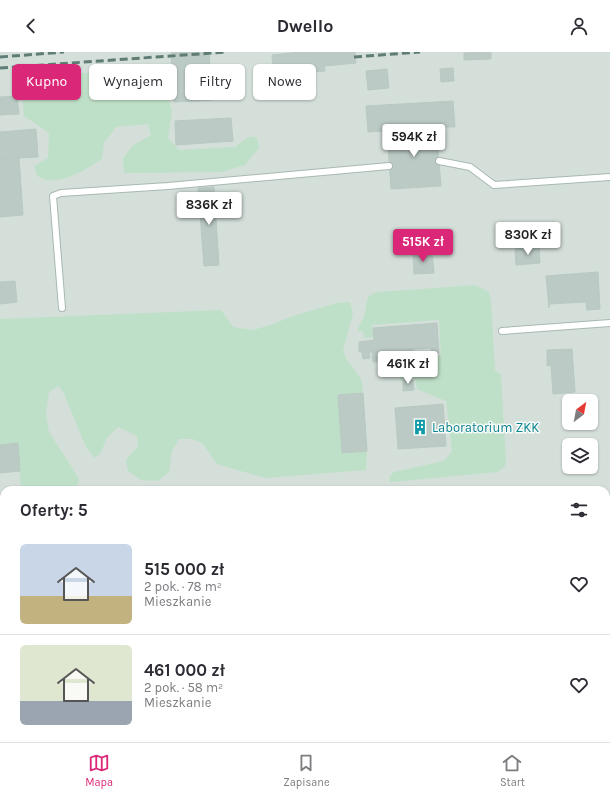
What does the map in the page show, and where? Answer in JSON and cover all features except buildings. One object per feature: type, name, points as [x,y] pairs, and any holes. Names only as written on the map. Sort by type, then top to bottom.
[{"type":"lane","points":[[439,161],[470,167],[494,185],[610,177]]},
{"type":"lane","points":[[62,308],[53,196],[61,193],[168,186],[389,166]]},
{"type":"lane","points":[[502,331],[610,324]]},
{"type":"shaded area","points":[[0,52],[610,52],[610,486],[0,486]]},
{"type":"green space","points":[[81,73],[89,73],[89,100],[169,100],[172,112],[168,138],[179,150],[235,147],[250,136],[257,138],[259,148],[245,165],[222,172],[124,173],[123,159],[132,146],[151,135],[148,124],[116,127],[104,143],[102,159],[90,167],[68,177],[46,180],[37,176],[34,166],[48,158],[49,133],[24,116],[23,100],[81,100]]},
{"type":"green space","points":[[475,285],[489,292],[491,301],[495,371],[501,374],[505,466],[498,472],[391,482],[389,477],[394,472],[444,461],[452,451],[446,401],[417,389],[415,378],[400,380],[398,369],[422,366],[429,356],[441,355],[439,320],[372,325],[373,337],[364,338],[363,331],[357,331],[364,315],[369,296],[380,292]]},
{"type":"green space","points":[[350,302],[353,313],[343,351],[347,360],[356,371],[362,382],[363,393],[338,395],[343,453],[367,451],[366,470],[265,478],[217,464],[203,444],[193,439],[179,439],[172,451],[169,472],[158,481],[141,480],[128,471],[126,460],[138,446],[137,436],[118,427],[107,438],[100,454],[94,458],[86,447],[64,394],[59,386],[49,392],[46,413],[49,432],[78,477],[79,482],[76,486],[21,486],[18,444],[0,445],[0,319],[221,310],[233,327],[253,330],[337,303]]},
{"type":"railway","points":[[0,57],[64,52]]},
{"type":"railway","points":[[0,68],[227,52]]},
{"type":"railway","points":[[354,57],[420,52]]},
{"type":"place","name":"Laboratorium ZKK","points":[[420,427]]}]
